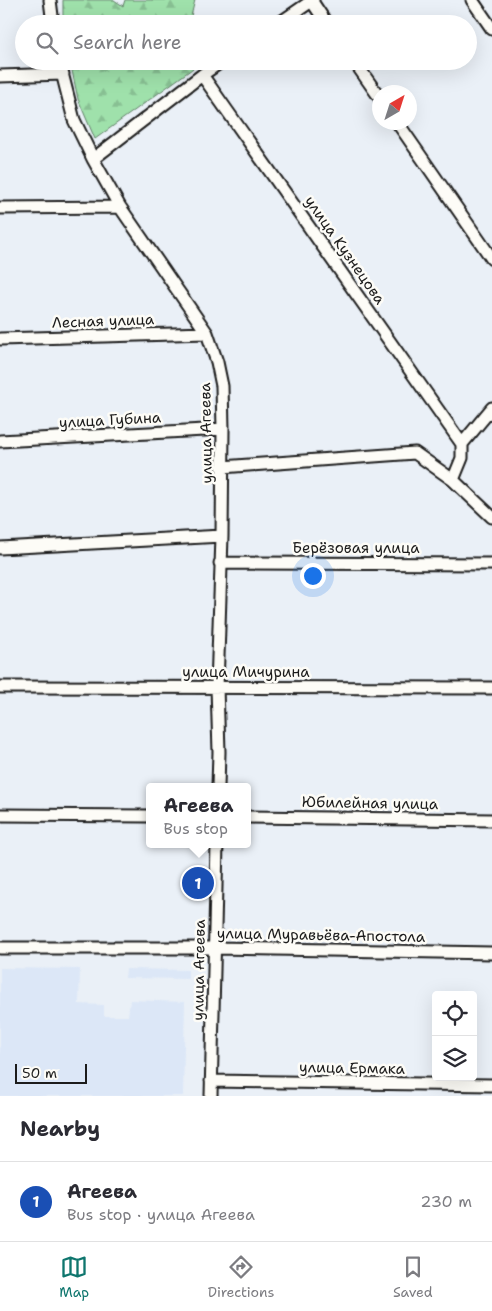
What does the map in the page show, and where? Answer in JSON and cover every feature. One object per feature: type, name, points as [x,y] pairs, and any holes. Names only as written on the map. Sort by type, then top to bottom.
[{"type":"street","points":[[50,0],[52,15]]},
{"type":"street","points":[[291,15],[312,0],[321,15]]},
{"type":"street","points":[[472,0],[492,29]]},
{"type":"street","name":"улица Агеева","points":[[62,70],[74,120],[93,159],[120,207],[207,333],[217,362],[222,386],[223,429],[217,687],[218,783]]},
{"type":"street","points":[[93,159],[209,70]]},
{"type":"street","points":[[360,70],[372,87]]},
{"type":"street","points":[[0,76],[63,74]]},
{"type":"street","name":"улица Кузнецова","points":[[202,75],[462,444]]},
{"type":"street","points":[[402,130],[492,259]]},
{"type":"street","points":[[0,208],[120,207]]},
{"type":"street","name":"Лесная улица","points":[[0,339],[207,333]]},
{"type":"street","points":[[454,480],[462,458],[462,444],[492,408]]},
{"type":"street","name":"улица Губина","points":[[0,441],[223,429]]},
{"type":"street","points":[[222,467],[415,452],[454,480],[492,517]]},
{"type":"street","points":[[0,548],[222,536]]},
{"type":"street","name":"Берёзовая улица","points":[[220,563],[492,564]]},
{"type":"street","name":"улица Мичурина","points":[[0,687],[492,688]]},
{"type":"street","points":[[0,815],[146,816]]},
{"type":"street","name":"Юбилейная улица","points":[[251,817],[492,820]]},
{"type":"street","name":"улица Агеева","points":[[211,1096],[217,848]]},
{"type":"street","name":"улица Муравьёва-Апостола","points":[[0,948],[214,948],[492,953]]},
{"type":"street","name":"улица Ермака","points":[[211,1081],[492,1085]]},
{"type":"shaded area","points":[[0,968],[80,969],[79,1004],[104,1005],[104,1016],[128,1016],[130,1000],[185,1002],[183,1096],[0,1096]]},
{"type":"shaded area","points":[[126,969],[188,970],[188,979],[125,978]]},
{"type":"green space","points":[[63,0],[114,0],[123,6],[125,0],[195,0],[191,15],[63,15]]},
{"type":"green space","points":[[72,70],[191,70],[95,139],[78,99]]},
{"type":"place","name":"Агеева","points":[[198,883]]}]
